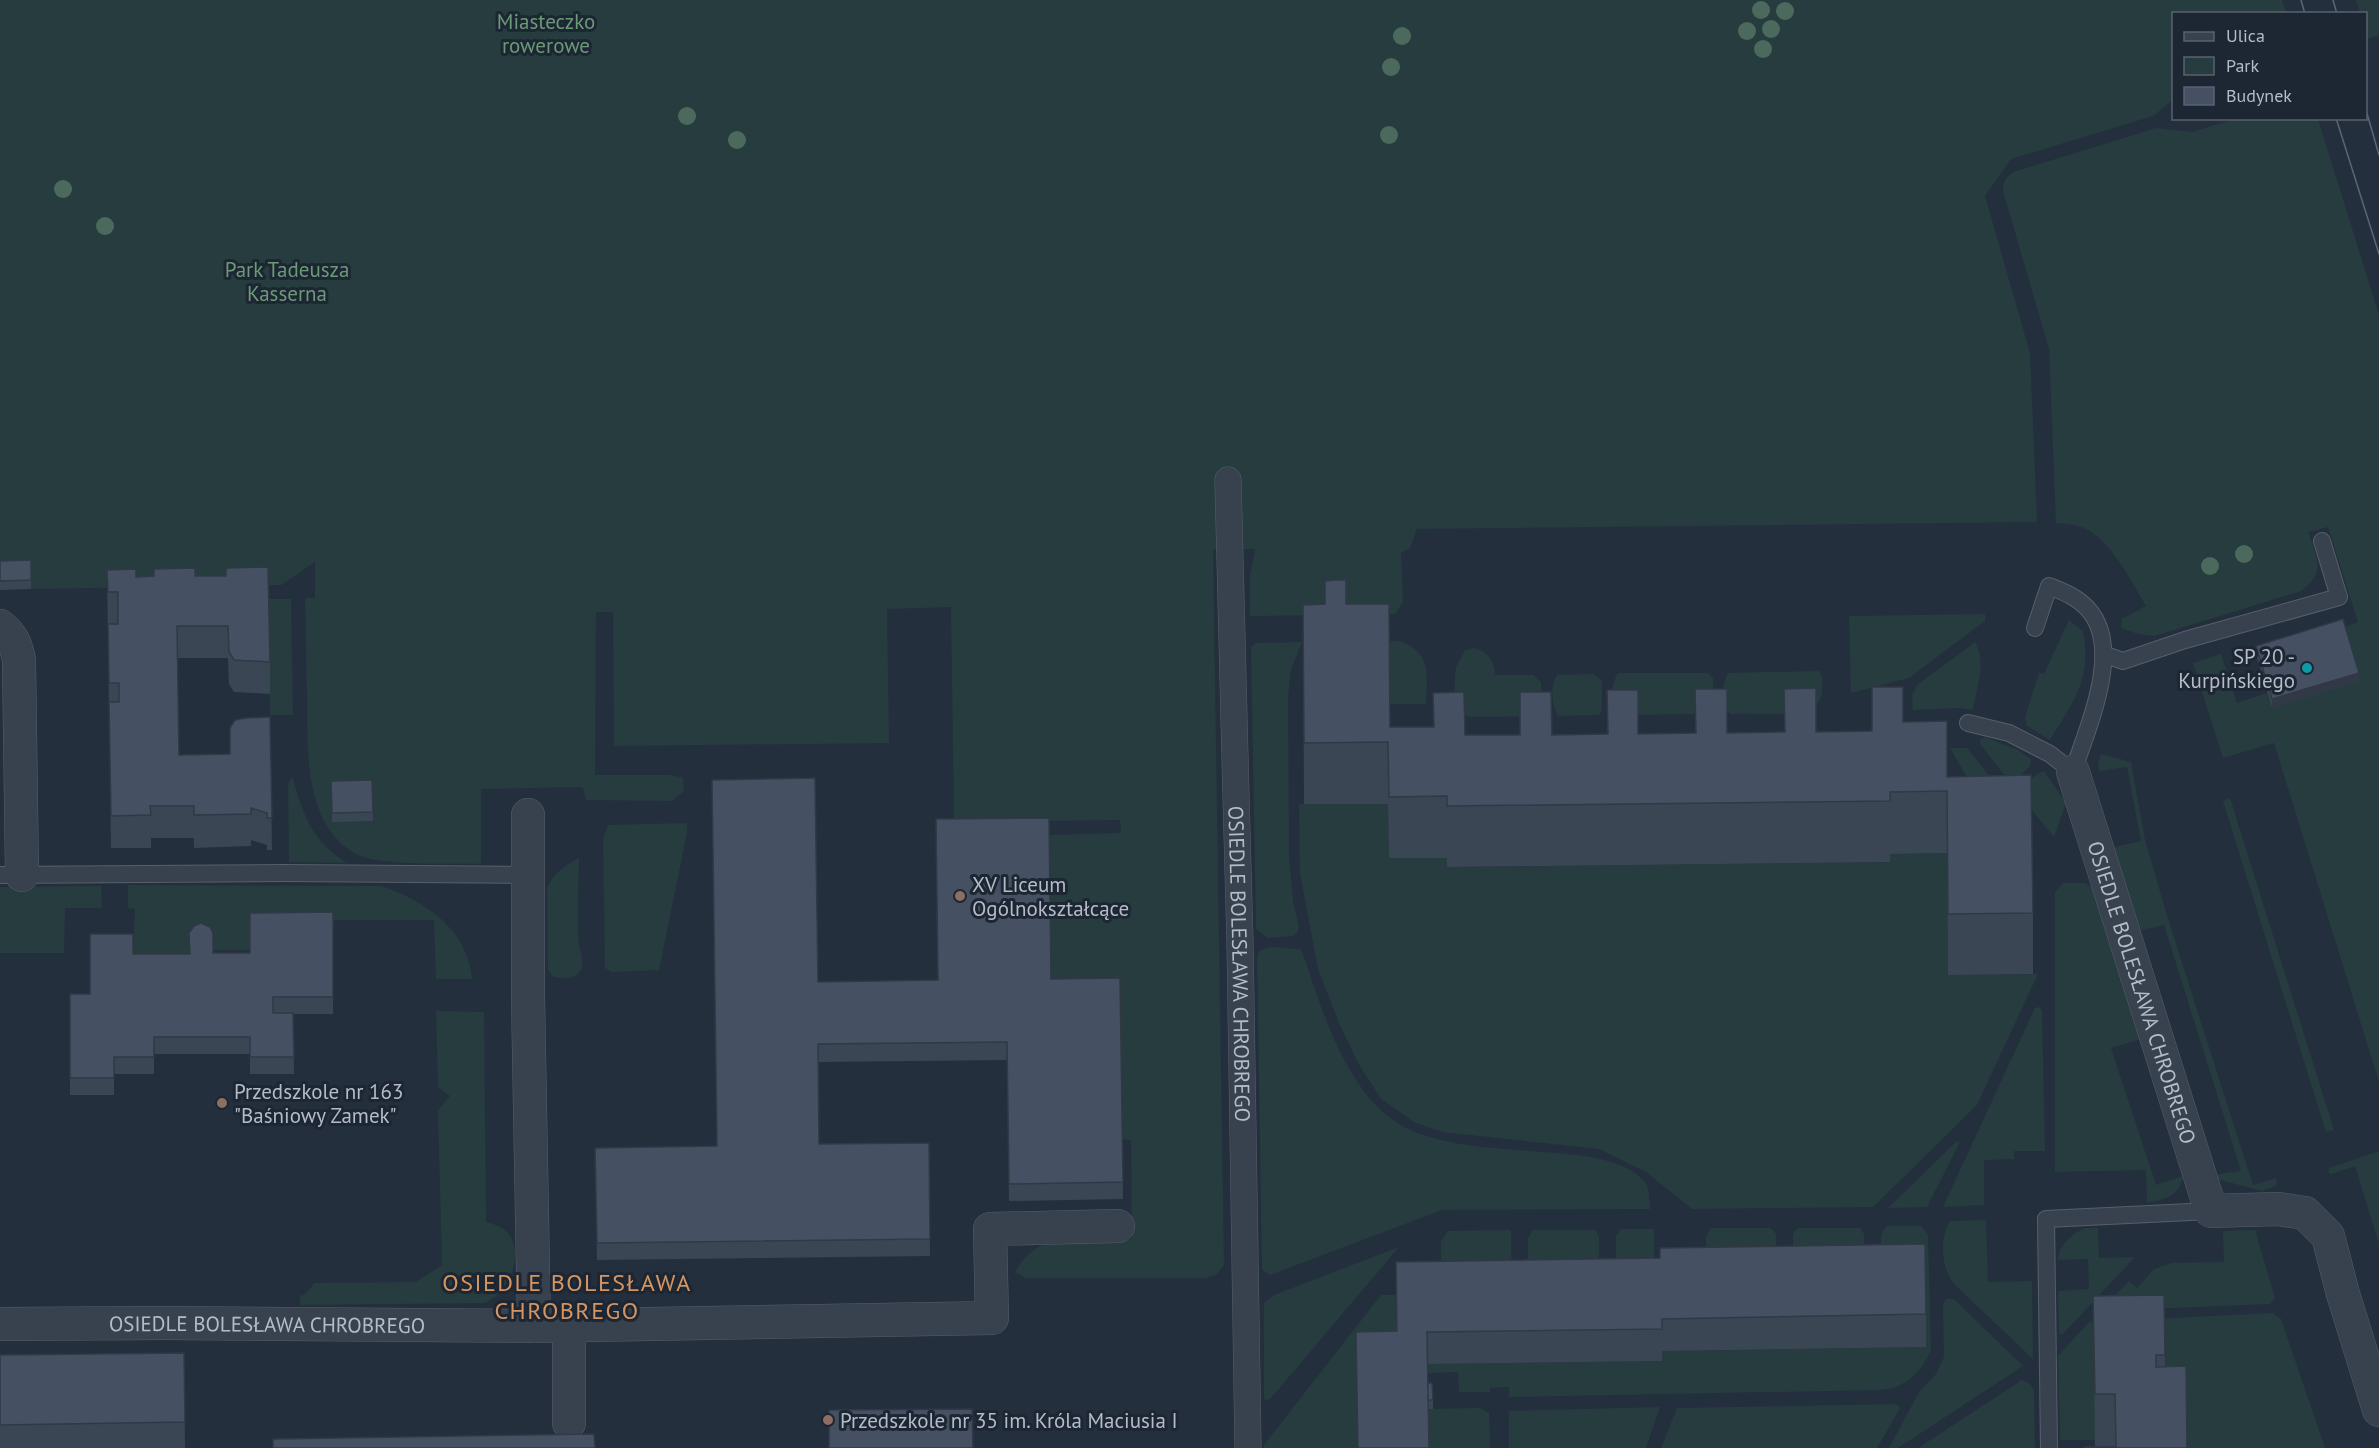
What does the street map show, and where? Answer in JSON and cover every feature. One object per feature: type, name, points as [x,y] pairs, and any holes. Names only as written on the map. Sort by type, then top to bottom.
[{"type":"street","name":"OSIEDLE BOLESŁAWA CHROBREGO","points":[[1228,480],[1240,943],[1248,1448]]},
{"type":"street","points":[[0,626],[16,644],[20,660],[11,874]]},
{"type":"street","name":"OSIEDLE BOLESŁAWA CHROBREGO","points":[[2073,772],[2211,1211]]},
{"type":"street","points":[[528,815],[528,1009],[534,1326]]},
{"type":"street","points":[[2211,1211],[2278,1209],[2305,1213],[2328,1236],[2343,1294],[2379,1410]]},
{"type":"street","name":"OSIEDLE BOLESŁAWA CHROBREGO","points":[[0,1324],[568,1326],[992,1318],[990,1229],[1118,1226]]},
{"type":"street","points":[[568,1326],[569,1424]]},
{"type":"lane","points":[[2103,654],[2123,660],[2338,597],[2322,541]]},
{"type":"lane","points":[[1968,723],[2008,733],[2050,754],[2073,772],[2100,688],[2103,654],[2101,632],[2089,610],[2073,596],[2049,586],[2035,628]]},
{"type":"lane","points":[[11,874],[528,875]]},
{"type":"lane","points":[[2049,1448],[2046,1219],[2211,1211]]},
{"type":"green space","name":"Park Tadeusza Kasserna","points":[[0,0],[2282,0],[2286,12],[2172,12],[2172,101],[2153,116],[2011,159],[1985,196],[2030,353],[2037,522],[1417,529],[1410,548],[1401,553],[1403,602],[1395,614],[1250,616],[1250,576],[1255,549],[1213,549],[1224,1265],[1217,1274],[1206,1278],[1026,1278],[1015,1272],[1026,1257],[1052,1242],[1067,1239],[1132,1239],[1131,1140],[1122,1139],[1051,996],[1049,835],[1121,833],[1120,820],[954,822],[951,607],[887,609],[889,743],[614,746],[613,612],[596,612],[595,775],[670,775],[683,778],[684,791],[672,801],[586,800],[583,787],[481,789],[481,864],[435,864],[380,860],[354,853],[337,839],[325,822],[317,803],[311,781],[307,736],[305,598],[315,598],[315,562],[281,585],[31,589],[31,569],[0,569]]},
{"type":"green space","points":[[2356,0],[2379,0],[2379,35],[2367,39],[2367,12],[2360,12]]},
{"type":"green space","points":[[2232,120],[2318,120],[2379,315],[2379,1082],[2274,743],[2223,758],[2193,663],[2221,654],[2237,703],[2267,693],[2272,708],[2343,628],[2358,622],[2328,527],[2308,532],[2318,564],[2314,577],[2301,591],[2155,636],[2138,634],[2121,628],[2122,619],[2146,606],[2112,551],[2084,528],[2056,523],[2049,349],[2003,191],[2005,180],[2013,172],[2156,128],[2192,132]]},
{"type":"green space","points":[[268,599],[291,599],[293,715],[270,715]]},
{"type":"green space","points":[[1985,614],[1985,621],[1909,678],[1851,693],[1849,616]]},
{"type":"green space","points":[[2069,620],[2083,631],[2085,663],[2083,676],[2067,713],[2050,740],[2027,726],[2025,717],[2039,673],[2044,674]]},
{"type":"green space","points":[[1399,641],[1417,651],[1422,658],[1427,674],[1426,704],[1389,704],[1346,642]]},
{"type":"green space","points":[[1302,642],[1291,669],[1288,696],[1289,857],[1293,901],[1299,927],[1293,936],[1268,938],[1256,929],[1251,647],[1256,643]]},
{"type":"green space","points":[[1975,642],[1980,667],[1973,710],[1957,708],[1913,710],[1912,695],[1917,685]]},
{"type":"green space","points":[[1474,648],[1489,657],[1495,675],[1533,675],[1541,682],[1542,710],[1538,716],[1470,717],[1459,711],[1454,702],[1456,667],[1465,650]]},
{"type":"green space","points":[[1819,671],[1822,679],[1821,696],[1815,706],[1807,710],[1786,714],[1730,714],[1725,705],[1723,688],[1728,673]]},
{"type":"green space","points":[[1618,673],[1708,673],[1713,678],[1714,708],[1709,714],[1617,715],[1613,706],[1612,694]]},
{"type":"green space","points":[[1594,674],[1602,681],[1602,710],[1599,715],[1558,716],[1552,696],[1553,684],[1557,675]]},
{"type":"green space","points":[[1985,737],[2018,750],[2031,759],[2030,766],[2015,781],[2009,781],[1980,744],[1980,740]]},
{"type":"green space","points":[[1950,748],[1967,748],[1997,785],[1977,795]]},
{"type":"green space","points":[[2101,754],[2131,762],[2145,840],[2253,1185],[2277,1178],[2276,1186],[2262,1191],[2213,1178],[2212,1175],[2241,1171],[2164,925],[2134,932],[2110,848],[2141,841],[2127,767],[2099,771],[2098,763]]},
{"type":"green space","points":[[2044,771],[2066,803],[2054,837],[2020,796],[2029,781]]},
{"type":"green space","points":[[292,777],[310,826],[325,845],[347,863],[289,862],[288,784]]},
{"type":"green space","points":[[2230,798],[2334,1130],[2326,1132],[2223,801]]},
{"type":"green space","points":[[1299,804],[1388,804],[1389,858],[1447,858],[1448,867],[1889,862],[1890,854],[1947,853],[1948,975],[2038,974],[1977,1105],[1873,1207],[1692,1209],[1646,1172],[1599,1149],[1442,1132],[1414,1122],[1381,1099],[1358,1063],[1339,1023],[1318,969],[1300,873]]},
{"type":"green space","points":[[687,823],[687,833],[659,970],[612,972],[605,968],[603,839],[608,825]]},
{"type":"green space","points":[[579,858],[578,924],[582,966],[579,973],[573,977],[559,978],[552,976],[548,969],[547,888],[560,870]]},
{"type":"green space","points":[[2063,883],[2085,883],[2095,889],[2141,1039],[2111,1048],[2156,1185],[2183,1176],[2179,1188],[2165,1199],[2147,1202],[2146,1170],[2055,1172],[2055,892]]},
{"type":"green space","points":[[128,885],[381,886],[428,908],[453,931],[469,961],[472,979],[436,979],[434,920],[334,920],[333,929],[250,930],[250,950],[213,950],[190,960],[133,960],[135,909],[128,908]]},
{"type":"green space","points":[[101,886],[102,908],[65,908],[64,953],[0,953],[0,887]]},
{"type":"green space","points":[[1269,947],[1300,949],[1326,1019],[1346,1064],[1373,1102],[1389,1117],[1417,1133],[1451,1142],[1597,1158],[1625,1167],[1647,1185],[1650,1209],[1442,1210],[1270,1275],[1262,1270],[1257,957],[1259,951]]},
{"type":"green space","points":[[2039,1007],[2042,1010],[2045,1151],[2014,1151],[2014,1159],[1984,1160],[1984,1205],[1943,1207],[2035,1008]]},
{"type":"green space","points":[[436,1011],[484,1012],[486,1222],[505,1230],[512,1241],[515,1261],[508,1282],[494,1298],[485,1303],[300,1305],[300,1294],[303,1296],[315,1283],[416,1282],[442,1265],[438,1110],[450,1096],[438,1087]]},
{"type":"green space","points":[[1957,1141],[1960,1142],[1927,1207],[1888,1208]]},
{"type":"green space","points":[[2379,1151],[2379,1244],[2355,1166],[2331,1174],[2328,1172],[2329,1168]]},
{"type":"green space","points":[[1986,1220],[1988,1282],[2032,1281],[2033,1359],[1954,1284],[1946,1269],[1943,1245],[1946,1228],[1950,1221]]},
{"type":"green space","points":[[1886,1226],[1921,1226],[1928,1235],[1931,1351],[1921,1368],[1909,1380],[1894,1388],[1509,1397],[1509,1387],[1490,1388],[1490,1392],[1459,1392],[1458,1372],[1427,1373],[1427,1364],[1662,1361],[1662,1351],[1926,1347],[1925,1277],[1881,1277],[1881,1235]]},
{"type":"green space","points":[[1711,1228],[1771,1228],[1776,1234],[1776,1274],[1706,1280],[1706,1236]]},
{"type":"green space","points":[[1798,1228],[1860,1228],[1864,1234],[1864,1277],[1793,1278],[1793,1234]]},
{"type":"green space","points":[[2085,1228],[2098,1228],[2099,1258],[2135,1257],[2063,1334],[2059,1334],[2058,1291],[2089,1289],[2088,1259],[2057,1260],[2067,1240]]},
{"type":"green space","points":[[1621,1229],[1654,1229],[1654,1290],[1616,1286],[1616,1236]]},
{"type":"green space","points":[[1511,1230],[1512,1292],[1441,1294],[1441,1241],[1448,1231]]},
{"type":"green space","points":[[1533,1230],[1595,1230],[1599,1237],[1599,1291],[1528,1292],[1528,1238]]},
{"type":"green space","points":[[2255,1230],[2275,1298],[2270,1304],[2100,1311],[2129,1281],[2137,1288],[2154,1269],[2171,1263],[2224,1262],[2223,1231]]},
{"type":"green space","points":[[1399,1247],[1271,1398],[1266,1401],[1264,1397],[1264,1303],[1274,1295]]},
{"type":"green space","points":[[1381,1295],[1396,1295],[1397,1363],[1356,1364],[1357,1448],[1264,1448],[1264,1445]]},
{"type":"green space","points":[[1946,1299],[1954,1299],[2023,1366],[1898,1448],[1889,1448],[1919,1392],[1936,1374],[1944,1357],[1943,1305]]},
{"type":"green space","points":[[2273,1313],[2281,1319],[2325,1448],[2186,1448],[2095,1440],[2060,1440],[2058,1356],[2089,1322]]},
{"type":"green space","points":[[2022,1380],[2030,1384],[2034,1391],[2035,1448],[1918,1448]]},
{"type":"green space","points":[[1897,1404],[1900,1408],[1877,1448],[1661,1448],[1677,1408]]},
{"type":"green space","points":[[1660,1407],[1646,1448],[1509,1448],[1509,1411]]},
{"type":"green space","points":[[1480,1408],[1489,1413],[1490,1448],[1428,1448],[1427,1409]]},
{"type":"building","points":[[31,560],[31,580],[0,581],[0,561]]},
{"type":"building","points":[[268,567],[270,662],[234,660],[229,652],[228,626],[177,626],[179,755],[230,754],[230,728],[235,720],[270,717],[272,818],[267,818],[267,813],[251,808],[251,814],[194,815],[194,806],[150,806],[151,815],[111,816],[109,702],[119,702],[119,683],[109,683],[108,624],[118,624],[118,592],[108,592],[107,570],[136,569],[136,577],[154,576],[154,569],[195,568],[195,576],[226,576],[226,568]]},
{"type":"building","points":[[1346,580],[1346,604],[1389,604],[1390,727],[1434,727],[1433,693],[1464,692],[1465,735],[1520,735],[1520,692],[1551,692],[1552,735],[1608,734],[1607,690],[1638,690],[1638,734],[1696,733],[1695,689],[1727,689],[1727,733],[1785,732],[1784,689],[1816,688],[1816,732],[1872,731],[1872,687],[1903,687],[1903,722],[1947,721],[1947,777],[2031,775],[2033,913],[1948,914],[1947,791],[1890,792],[1890,801],[1447,806],[1447,796],[1389,797],[1388,742],[1304,743],[1303,605],[1325,604],[1325,581]]},
{"type":"building","name":"SP 20 - Kurpińskiego","points":[[2343,619],[2359,673],[2272,699],[2256,646]]},
{"type":"building","points":[[815,778],[818,982],[938,980],[936,819],[1049,818],[1051,979],[1120,978],[1123,1182],[1009,1184],[1007,1042],[818,1044],[819,1144],[929,1143],[930,1239],[597,1243],[595,1148],[717,1146],[712,780]]},
{"type":"building","points":[[372,780],[373,812],[332,813],[331,781]]},
{"type":"building","points":[[333,912],[333,997],[273,997],[273,1013],[293,1013],[294,1057],[250,1057],[250,1037],[154,1037],[154,1057],[114,1057],[114,1078],[70,1078],[70,994],[90,994],[90,934],[133,934],[133,954],[190,954],[189,933],[194,926],[201,923],[210,927],[213,933],[213,953],[250,953],[250,913]]},
{"type":"building","points":[[1925,1244],[1926,1314],[1662,1319],[1662,1329],[1427,1332],[1429,1448],[1358,1448],[1356,1332],[1397,1331],[1396,1262],[1660,1258],[1660,1248]]},
{"type":"building","points":[[2164,1295],[2165,1355],[2156,1355],[2156,1367],[2186,1366],[2187,1448],[2116,1448],[2115,1394],[2095,1394],[2093,1296]]},
{"type":"building","points":[[184,1353],[185,1422],[0,1425],[0,1355]]},
{"type":"building","points":[[1428,1383],[1432,1383],[1433,1400],[1428,1400]]},
{"type":"building","points":[[972,1409],[973,1448],[829,1448],[829,1410]]},
{"type":"building","points":[[594,1434],[595,1448],[273,1448],[273,1439]]},
{"type":"building","points":[[2115,1447],[2115,1448],[2084,1448]]},
{"type":"tram line","points":[[2301,0],[2304,12]]},
{"type":"tram line","points":[[2333,0],[2336,12]]},
{"type":"tram line","points":[[2367,113],[2379,155]]},
{"type":"tram line","points":[[2337,120],[2379,254]]},
{"type":"place","name":"SP 20 - Kurpińskiego","points":[[2307,668]]},
{"type":"place","name":"XV Liceum Ogólnokształcące","points":[[960,896]]},
{"type":"place","name":"Przedszkole nr 163 \"Baśniowy Zamek\"","points":[[222,1103]]},
{"type":"place","name":"Przedszkole nr 35 im. Króla Maciusia I","points":[[828,1420]]},
{"type":"district","name":"OSIEDLE BOLESŁAWA CHROBREGO","points":[[567,1296]]},
{"type":"park label","name":"Miasteczko rowerowe","points":[[546,33]]}]
